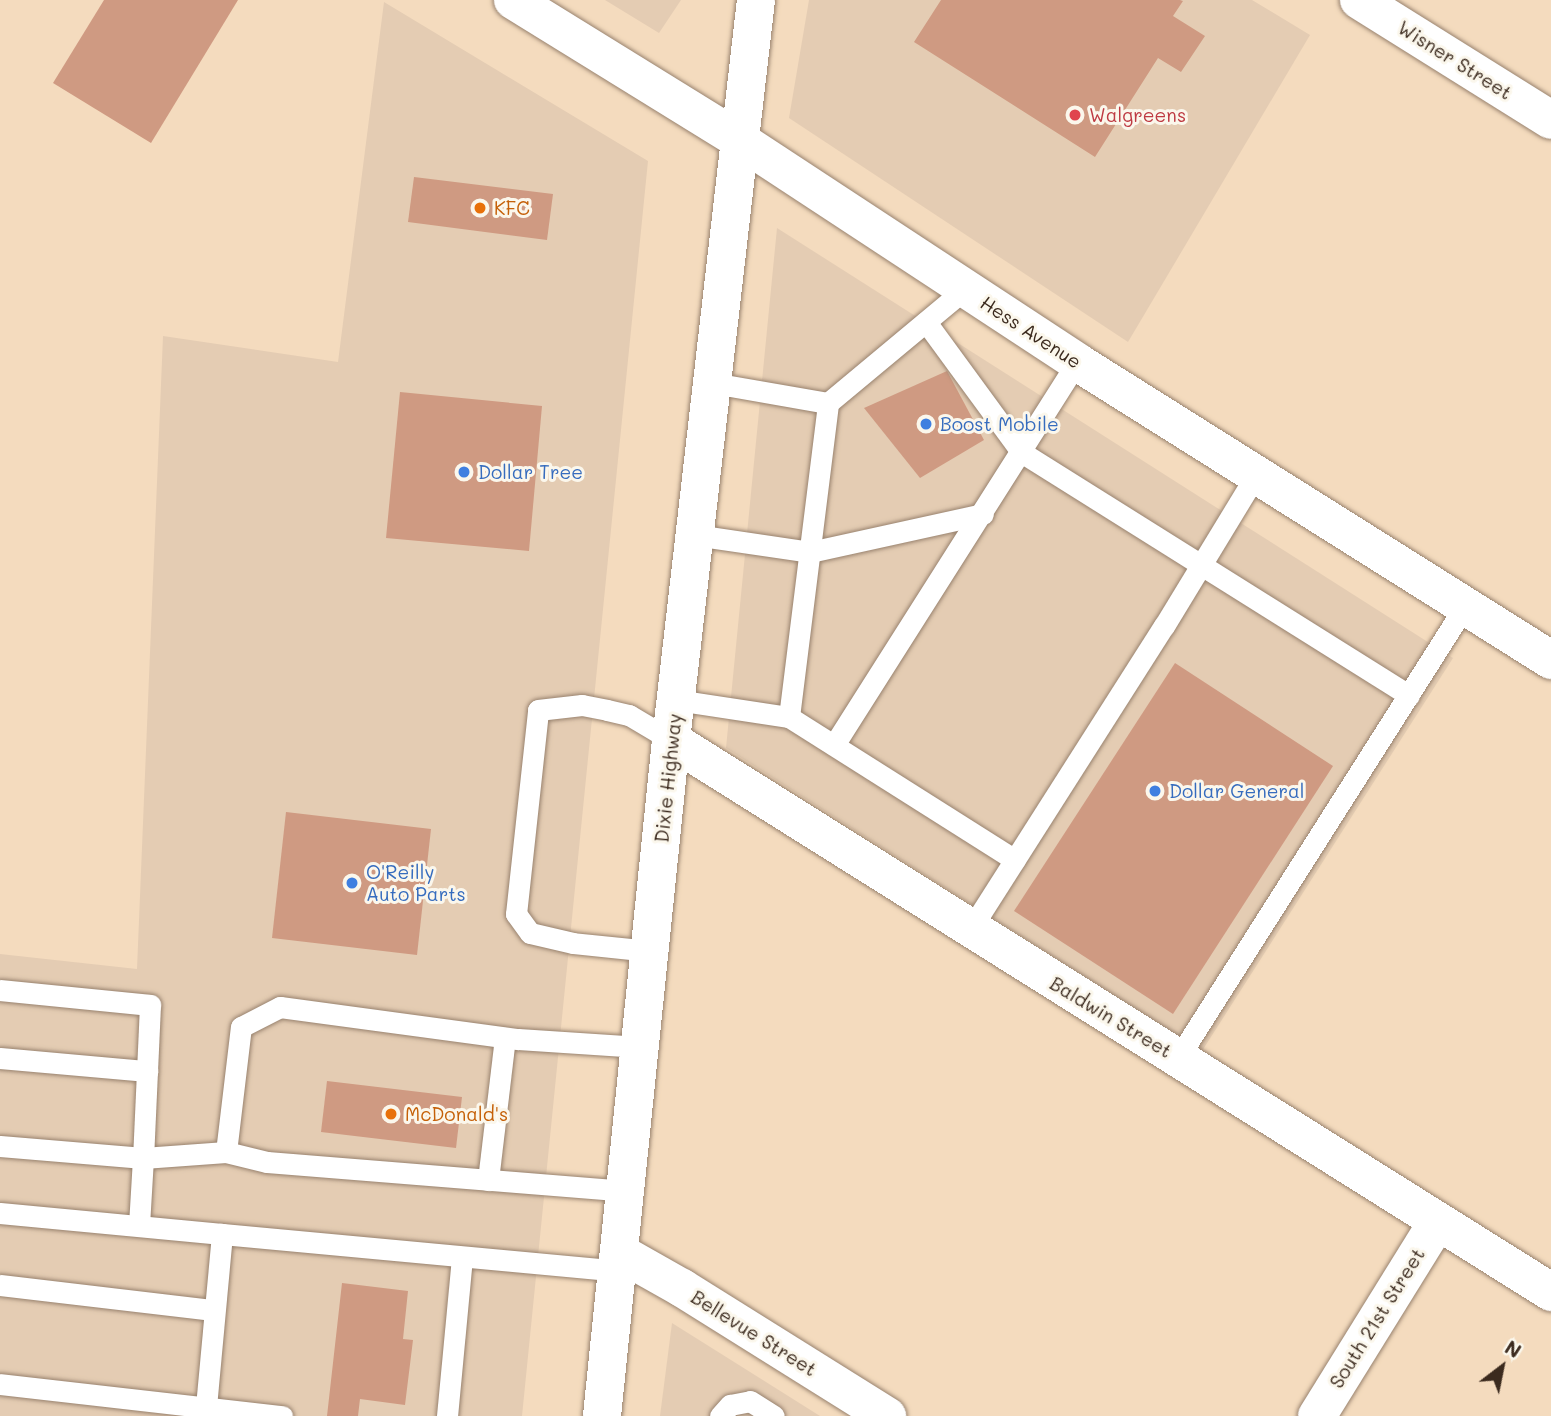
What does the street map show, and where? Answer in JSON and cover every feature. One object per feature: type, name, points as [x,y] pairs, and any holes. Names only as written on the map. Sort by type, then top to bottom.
[{"type":"street","name":"Hess Avenue","points":[[513,0],[741,141],[1077,362],[1551,660]]},
{"type":"street","name":"Dixie Highway","points":[[602,1416],[671,740],[756,0]]},
{"type":"street","name":"Wisner Street","points":[[1359,0],[1551,120]]},
{"type":"street","name":"Baldwin Street","points":[[671,740],[1551,1292]]},
{"type":"street","name":"South 21st Street","points":[[1317,1416],[1438,1221]]},
{"type":"street","name":"Bellevue Street","points":[[619,1262],[682,1288],[887,1416]]},
{"type":"lane","points":[[789,717],[828,403],[965,289]]},
{"type":"lane","points":[[926,322],[1021,452],[1409,695]]},
{"type":"lane","points":[[835,745],[1077,362]]},
{"type":"lane","points":[[713,383],[828,403]]},
{"type":"lane","points":[[970,930],[1256,473]]},
{"type":"lane","points":[[695,535],[810,552],[983,514]]},
{"type":"lane","points":[[1178,1058],[1465,606]]},
{"type":"lane","points":[[676,700],[789,717],[1014,860]]},
{"type":"lane","points":[[650,951],[573,943],[530,933],[516,914],[538,710],[582,705],[595,707],[629,715],[671,740]]},
{"type":"lane","points":[[0,990],[150,1006],[139,1225]]},
{"type":"lane","points":[[226,1152],[241,1027],[279,1007],[505,1038],[640,1047]]},
{"type":"lane","points":[[488,1180],[505,1038]]},
{"type":"lane","points":[[0,1058],[147,1071]]},
{"type":"lane","points":[[0,1146],[143,1158],[226,1152],[267,1162],[626,1191]]},
{"type":"lane","points":[[0,1213],[462,1258],[619,1262]]},
{"type":"lane","points":[[206,1412],[222,1234]]},
{"type":"lane","points":[[447,1416],[462,1258]]},
{"type":"lane","points":[[0,1285],[214,1310]]},
{"type":"lane","points":[[0,1384],[206,1412],[282,1416]]},
{"type":"lane","points":[[732,1412],[750,1401],[774,1416]]},
{"type":"shaded area","points":[[605,0],[681,0],[659,33]]},
{"type":"shaded area","points":[[809,0],[1252,0],[1310,35],[1128,342],[789,118]]},
{"type":"shaded area","points":[[384,2],[648,161],[522,1416],[0,1416],[0,954],[137,969],[163,336],[338,362]]},
{"type":"shaded area","points":[[777,228],[1453,658],[1202,1051],[726,748]]},
{"type":"shaded area","points":[[672,1323],[820,1416],[660,1416]]},
{"type":"building","points":[[104,0],[238,0],[151,143],[53,83]]},
{"type":"building","name":"Walgreens","points":[[941,0],[1180,0],[1183,1],[1173,16],[1205,36],[1181,72],[1158,58],[1095,157],[914,42]]},
{"type":"building","name":"KFC","points":[[414,177],[553,194],[547,240],[408,222]]},
{"type":"building","name":"Boost Mobile","points":[[947,371],[984,440],[920,478],[864,408]]},
{"type":"building","name":"Dollar Tree","points":[[400,392],[542,406],[529,551],[386,538]]},
{"type":"building","points":[[1175,663],[1333,766],[1173,1014],[1014,911]]},
{"type":"building","name":"O'Reilly Auto Parts","points":[[286,812],[431,829],[417,955],[272,938]]},
{"type":"building","name":"McDonald's","points":[[327,1081],[462,1097],[456,1148],[321,1132]]},
{"type":"building","points":[[342,1283],[408,1291],[403,1339],[413,1340],[405,1405],[360,1399],[358,1416],[327,1416]]},
{"type":"place","name":"Walgreens","points":[[1075,115]]},
{"type":"place","name":"KFC","points":[[480,208]]},
{"type":"place","name":"Boost Mobile","points":[[926,424]]},
{"type":"place","name":"Dollar Tree","points":[[464,472]]},
{"type":"place","name":"Dollar General","points":[[1155,791]]},
{"type":"place","name":"O'Reilly Auto Parts","points":[[352,883]]},
{"type":"place","name":"McDonald's","points":[[391,1114]]}]
